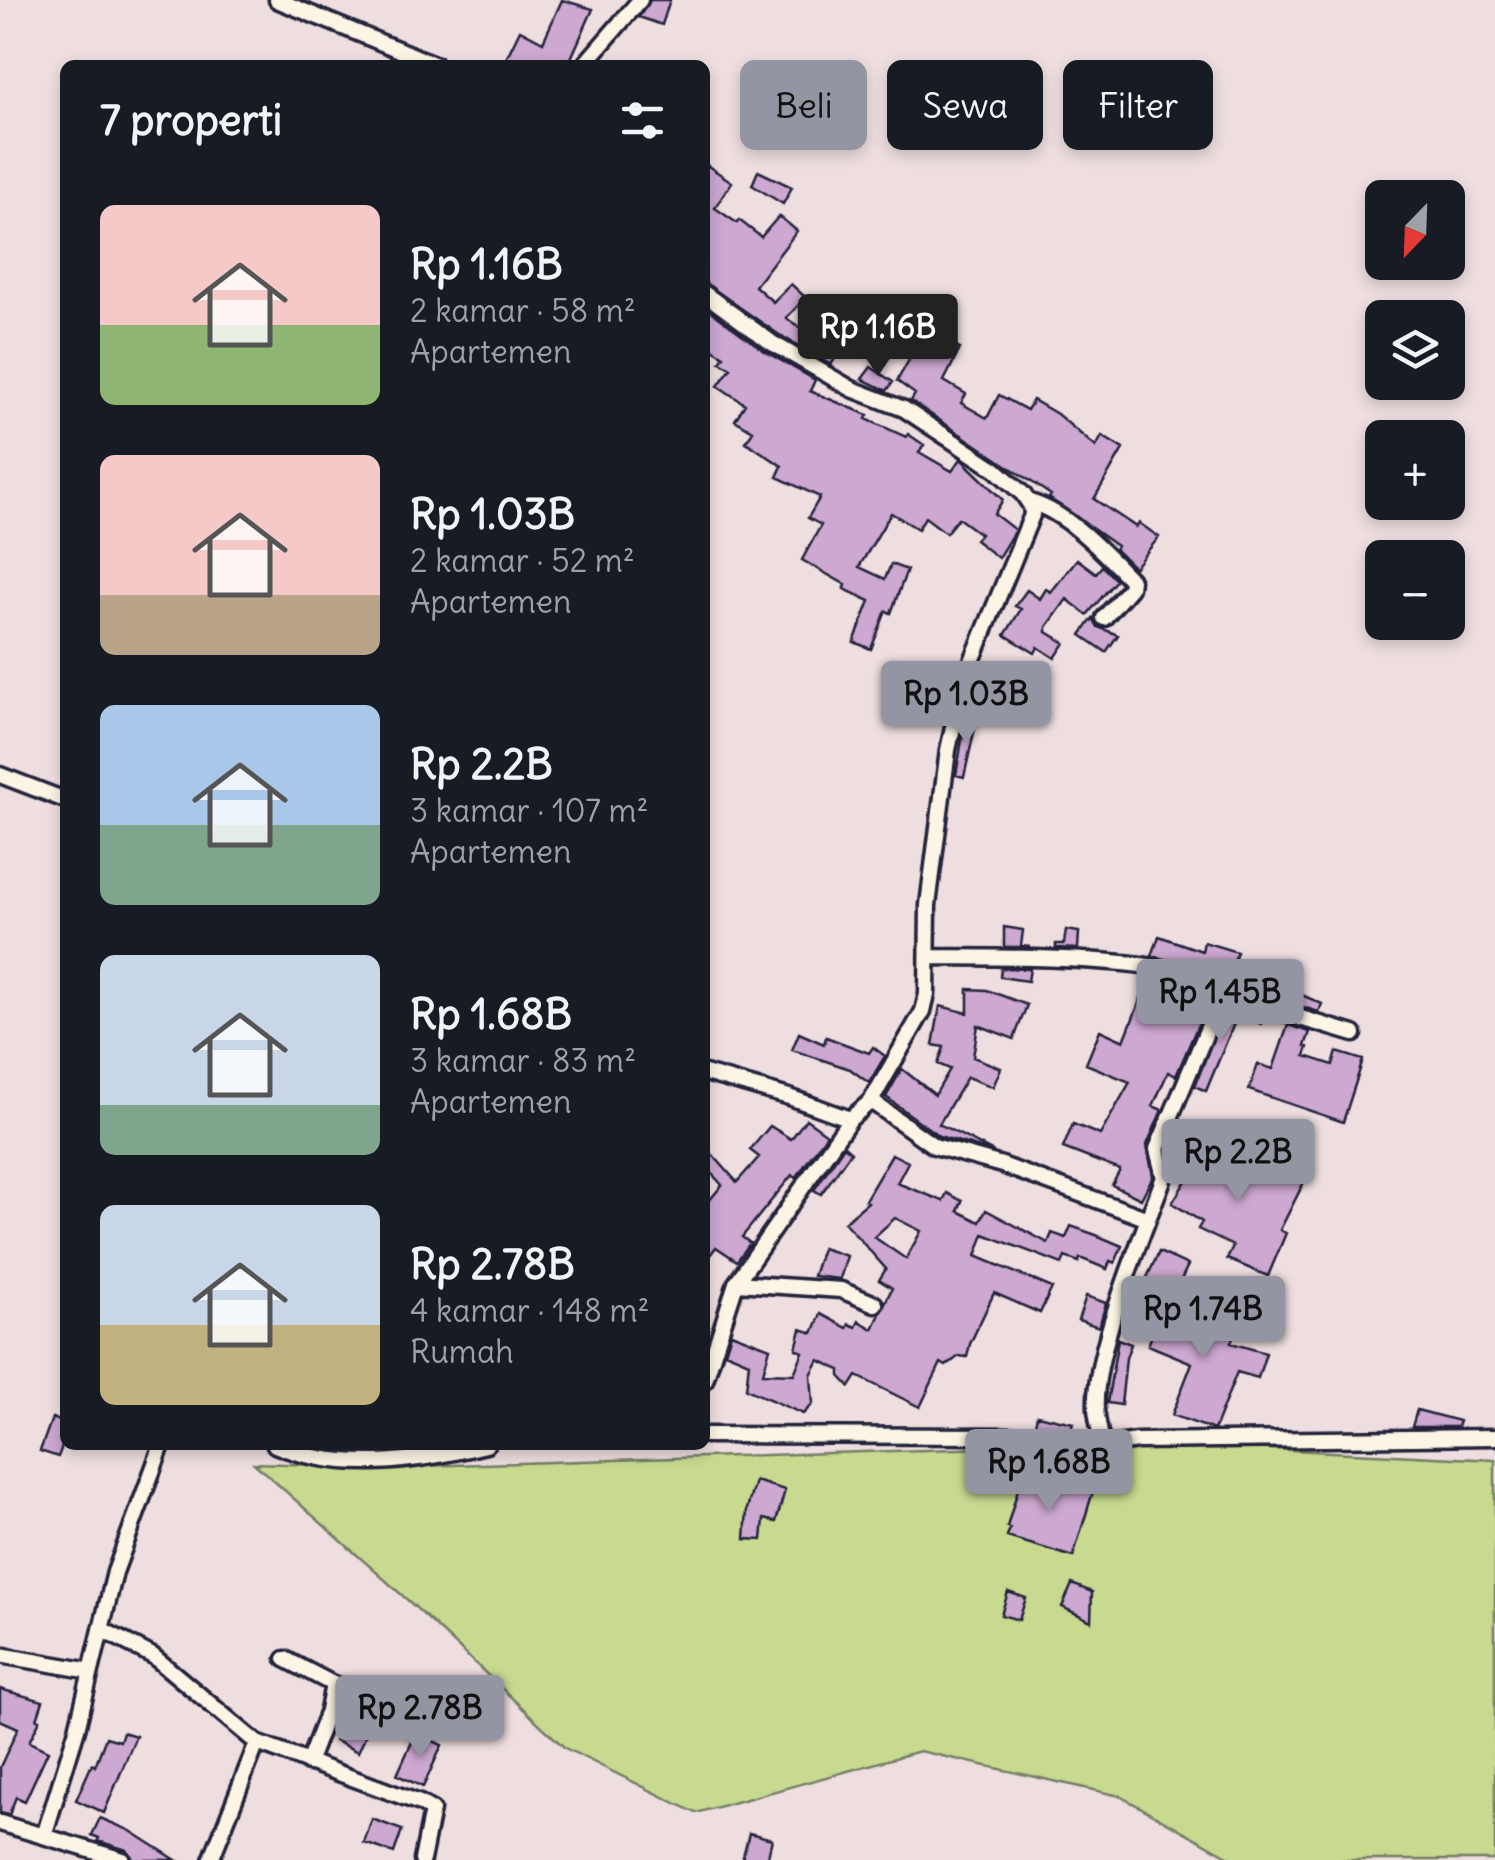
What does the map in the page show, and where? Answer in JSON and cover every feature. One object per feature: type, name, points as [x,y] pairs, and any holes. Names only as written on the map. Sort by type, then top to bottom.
[{"type":"street","points":[[277,0],[424,60]]},
{"type":"street","points":[[588,60],[640,0]]},
{"type":"street","points":[[710,297],[788,352],[852,389],[918,418],[995,469],[1029,502],[1064,518],[1131,580],[1130,588],[1104,618]]},
{"type":"street","points":[[710,1364],[736,1282],[850,1118],[871,1101],[923,1011],[928,905],[948,750],[963,683],[1026,533],[1032,514],[1029,502]]},
{"type":"street","points":[[0,775],[60,798]]},
{"type":"street","points":[[928,956],[1144,963],[1214,984],[1217,993],[1213,1016],[1157,1149],[1164,1177],[1126,1278],[1100,1375],[1096,1408],[1103,1448]]},
{"type":"street","points":[[1217,993],[1354,1034]]},
{"type":"street","points":[[710,1074],[850,1118]]},
{"type":"street","points":[[871,1101],[934,1146],[1002,1165],[1148,1220]]},
{"type":"street","points":[[736,1282],[841,1290],[875,1304]]},
{"type":"street","points":[[710,1435],[1012,1436],[1065,1448],[1103,1448],[1137,1440],[1495,1437]]},
{"type":"street","points":[[44,1836],[77,1729],[125,1543],[160,1450]]},
{"type":"street","points":[[289,1450],[317,1460],[397,1463],[461,1450]]},
{"type":"street","points":[[101,1629],[153,1656],[257,1743],[432,1810],[432,1826],[422,1860]]},
{"type":"street","points":[[0,1655],[91,1671]]},
{"type":"street","points":[[285,1659],[334,1684],[425,1711]]},
{"type":"street","points":[[308,1763],[328,1712],[334,1684]]},
{"type":"street","points":[[211,1860],[257,1743]]},
{"type":"street","points":[[0,1823],[124,1860]]},
{"type":"green space","points":[[1146,1443],[1495,1460],[1495,1860],[1235,1860],[1120,1796],[920,1751],[696,1813],[565,1748],[254,1463],[391,1467]]},
{"type":"building","points":[[562,0],[593,9],[570,60],[505,60],[520,30],[543,42]]},
{"type":"building","points":[[650,0],[670,0],[662,25],[639,17]]},
{"type":"building","points":[[710,167],[732,182],[715,208],[761,237],[779,216],[797,231],[755,286],[773,302],[791,284],[806,298],[786,318],[823,343],[827,336],[843,345],[831,365],[710,286]]},
{"type":"building","points":[[758,171],[792,187],[783,204],[752,185]]},
{"type":"building","points":[[710,311],[766,352],[815,380],[810,391],[868,415],[866,419],[906,437],[908,434],[924,445],[919,452],[952,471],[961,459],[1003,500],[994,514],[1015,530],[998,558],[975,540],[980,534],[958,518],[946,533],[925,517],[918,529],[891,513],[859,567],[885,579],[891,564],[907,570],[891,613],[886,611],[871,649],[854,642],[870,601],[844,589],[846,585],[802,560],[821,525],[808,518],[820,497],[777,477],[782,466],[746,442],[753,431],[735,420],[745,404],[718,386],[731,368],[720,362],[724,356],[710,347]]},
{"type":"building","points":[[921,339],[938,348],[942,340],[960,349],[944,381],[966,394],[961,403],[987,418],[999,395],[1027,410],[1033,400],[1057,414],[1096,447],[1102,436],[1123,449],[1094,499],[1159,537],[1134,568],[1115,549],[1117,546],[1049,498],[1051,495],[911,401],[915,394],[897,381]]},
{"type":"building","points":[[871,367],[893,382],[887,391],[862,379]]},
{"type":"building","points":[[1077,559],[1096,573],[1102,566],[1116,580],[1087,615],[1067,599],[1047,627],[1047,632],[1065,643],[1055,658],[1038,647],[1035,653],[1005,635],[1021,609],[1015,606],[1027,590],[1040,599],[1046,589],[1051,592]]},
{"type":"building","points":[[1093,618],[1098,627],[1118,635],[1106,652],[1081,635]]},
{"type":"building","points":[[966,717],[977,719],[964,777],[956,775]]},
{"type":"building","points":[[1004,927],[1023,930],[1021,946],[1031,947],[1004,947]]},
{"type":"building","points":[[1066,930],[1079,932],[1078,949],[1056,948],[1056,944],[1064,944]]},
{"type":"building","points":[[1159,936],[1202,951],[1204,942],[1237,952],[1233,964],[1322,1004],[1319,1012],[1222,983],[1205,970],[1152,956]]},
{"type":"building","points":[[1001,968],[1030,969],[1028,981],[1000,977]]},
{"type":"building","points":[[1149,978],[1196,989],[1206,997],[1176,1076],[1168,1072],[1153,1106],[1162,1110],[1147,1145],[1153,1176],[1141,1199],[1112,1185],[1120,1170],[1063,1148],[1073,1124],[1100,1135],[1130,1082],[1086,1064],[1100,1030],[1124,1041]]},
{"type":"building","points":[[968,989],[987,990],[1027,1005],[1014,1039],[978,1025],[973,1057],[1001,1068],[993,1087],[967,1077],[939,1124],[994,1152],[939,1136],[886,1097],[902,1069],[935,1095],[950,1069],[938,1064],[944,1047],[933,1045],[940,1006],[968,1013]]},
{"type":"building","points":[[1225,1007],[1264,1018],[1261,1024],[1238,1014],[1206,1091],[1195,1086]]},
{"type":"building","points":[[1288,1025],[1310,1032],[1305,1056],[1333,1065],[1337,1052],[1363,1060],[1343,1122],[1249,1090],[1258,1064],[1273,1069]]},
{"type":"building","points":[[799,1033],[824,1044],[826,1037],[869,1053],[873,1047],[885,1056],[869,1083],[850,1069],[792,1050]]},
{"type":"building","points":[[806,1119],[827,1134],[796,1178],[792,1175],[742,1237],[750,1243],[737,1261],[716,1247],[710,1255],[710,1200],[722,1185],[710,1172],[710,1152],[737,1182],[759,1157],[750,1150],[770,1126],[791,1139]]},
{"type":"building","points":[[1181,1120],[1193,1126],[1178,1156],[1219,1182],[1237,1149],[1304,1182],[1280,1230],[1286,1233],[1268,1276],[1227,1259],[1233,1246],[1198,1229],[1202,1222],[1172,1203],[1187,1179],[1173,1171],[1168,1150]]},
{"type":"building","points":[[844,1146],[851,1152],[821,1194],[814,1190]]},
{"type":"building","points":[[892,1154],[908,1162],[897,1183],[943,1201],[947,1193],[962,1201],[958,1211],[980,1222],[986,1210],[1048,1243],[1052,1233],[1066,1238],[1071,1226],[1122,1246],[1115,1263],[1110,1261],[1107,1269],[1080,1258],[1079,1262],[1065,1257],[1062,1264],[984,1234],[976,1256],[1052,1288],[1040,1313],[994,1293],[967,1357],[959,1356],[946,1366],[941,1363],[920,1407],[857,1376],[850,1387],[840,1376],[840,1370],[819,1360],[811,1375],[813,1404],[803,1414],[746,1389],[749,1362],[725,1352],[731,1333],[770,1348],[763,1373],[794,1374],[803,1352],[796,1349],[801,1329],[813,1333],[821,1314],[847,1328],[849,1324],[856,1327],[859,1321],[873,1329],[892,1288],[879,1280],[886,1269],[844,1222],[868,1202],[865,1200]],"holes":[[[895,1218],[921,1231],[906,1259],[874,1237]]]},
{"type":"building","points":[[822,1248],[847,1256],[840,1279],[813,1276]]},
{"type":"building","points":[[1159,1252],[1188,1265],[1172,1299],[1143,1286]]},
{"type":"building","points":[[1086,1296],[1106,1303],[1099,1327],[1078,1320]]},
{"type":"building","points":[[1168,1298],[1202,1312],[1199,1319],[1236,1330],[1231,1343],[1266,1353],[1258,1378],[1237,1372],[1214,1430],[1172,1415],[1192,1363],[1148,1345]]},
{"type":"building","points":[[1118,1339],[1131,1344],[1121,1405],[1107,1403]]},
{"type":"building","points":[[1417,1410],[1459,1421],[1457,1427],[1412,1427]]},
{"type":"building","points":[[1037,1415],[1073,1423],[1069,1437],[1034,1430]]},
{"type":"building","points":[[52,1418],[60,1421],[58,1457],[40,1451]]},
{"type":"building","points":[[1023,1472],[1074,1487],[1076,1482],[1094,1488],[1073,1557],[1007,1537]]},
{"type":"building","points":[[755,1481],[785,1490],[776,1522],[764,1519],[762,1540],[745,1539],[747,1509]]},
{"type":"building","points":[[1072,1584],[1092,1592],[1091,1621],[1062,1607]]},
{"type":"building","points":[[1008,1592],[1026,1598],[1019,1620],[1001,1615]]},
{"type":"building","points":[[0,1689],[43,1701],[37,1719],[40,1720],[29,1742],[48,1751],[25,1801],[16,1797],[9,1815],[0,1813],[0,1767],[18,1728],[0,1720]]},
{"type":"building","points":[[344,1721],[367,1732],[358,1752],[335,1741]]},
{"type":"building","points":[[123,1732],[136,1736],[104,1813],[76,1800],[106,1737],[120,1741]]},
{"type":"building","points":[[416,1733],[442,1745],[423,1787],[397,1775]]},
{"type":"building","points":[[100,1818],[129,1830],[176,1860],[133,1860],[127,1850],[98,1841],[92,1835]]},
{"type":"building","points":[[372,1819],[402,1830],[394,1853],[364,1843]]},
{"type":"building","points":[[749,1833],[772,1839],[767,1860],[742,1860]]}]
